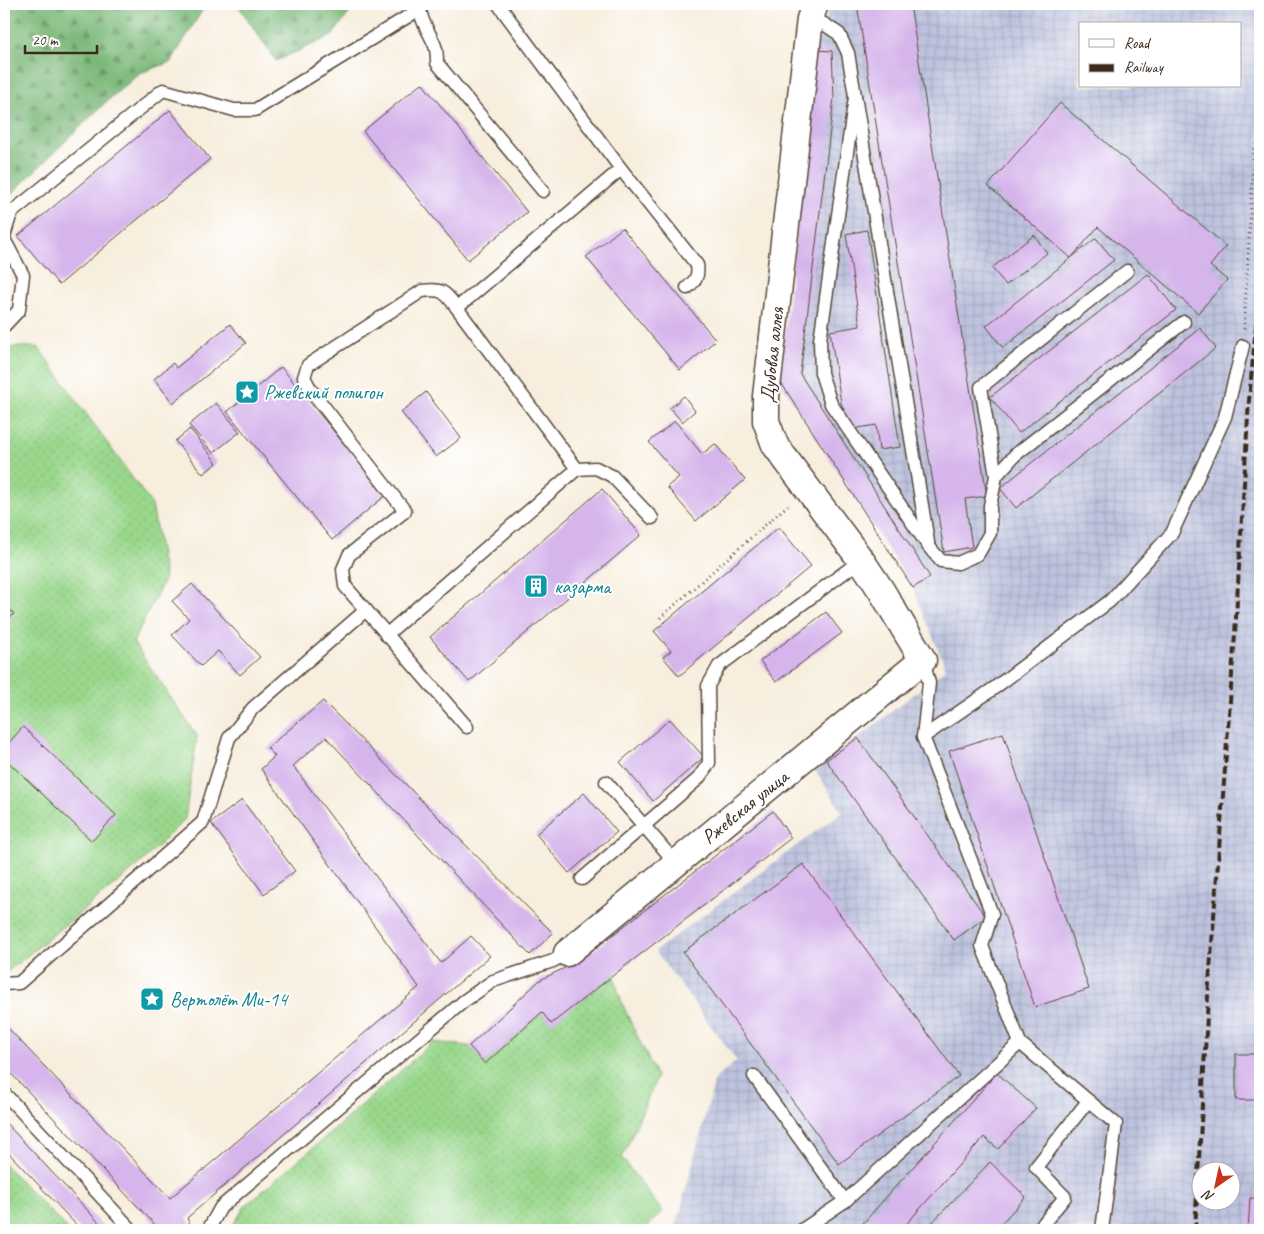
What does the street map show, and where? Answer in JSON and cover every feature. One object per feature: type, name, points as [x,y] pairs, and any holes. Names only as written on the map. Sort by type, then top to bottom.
[{"type":"street","name":"Дубовая аллея","points":[[813,12],[766,396],[766,421],[775,445],[861,560],[923,660]]},
{"type":"street","name":"Ржевская улица","points":[[567,953],[923,660]]},
{"type":"lane","points":[[498,4],[696,266],[698,273],[695,282],[687,288]]},
{"type":"lane","points":[[4,326],[18,310],[23,275],[4,238],[11,213],[163,90],[234,110],[255,110],[420,6],[426,29],[435,46],[437,63],[543,191]]},
{"type":"lane","points":[[813,12],[824,24],[839,34],[848,53],[929,547]]},
{"type":"lane","points":[[855,97],[820,340],[821,373],[831,404],[929,547],[942,560],[958,563],[978,554],[990,533],[990,506],[996,476],[981,387],[1127,271]]},
{"type":"lane","points":[[457,308],[621,169]]},
{"type":"lane","points":[[467,727],[345,586],[343,569],[349,555],[405,511],[311,390],[304,377],[308,364],[422,291],[437,289],[447,294],[577,469]]},
{"type":"lane","points":[[996,476],[1015,455],[1184,322]]},
{"type":"lane","points":[[923,737],[993,689],[1110,602],[1172,533],[1226,417],[1242,346]]},
{"type":"lane","points":[[386,635],[577,469],[596,468],[612,476],[652,518]]},
{"type":"lane","points":[[582,879],[698,779],[709,763],[708,686],[719,666],[861,560]]},
{"type":"lane","points":[[4,983],[19,983],[203,822],[229,738],[253,708],[366,610]]},
{"type":"lane","points":[[923,660],[929,683],[923,737],[992,914],[982,946],[1020,1042],[1116,1124],[1102,1230]]},
{"type":"lane","points":[[606,782],[676,863]]},
{"type":"lane","points":[[208,1230],[221,1207],[464,1001],[493,981],[553,960],[567,953]]},
{"type":"lane","points":[[802,1230],[845,1201],[1020,1042]]},
{"type":"lane","points":[[754,1076],[845,1201]]},
{"type":"lane","points":[[4,1093],[132,1230]]},
{"type":"lane","points":[[1038,1230],[1065,1197],[1036,1167],[1088,1100]]},
{"type":"path","points":[[1242,346],[1254,148],[1260,139]]},
{"type":"path","points":[[660,618],[807,488]]},
{"type":"shaded area","points":[[831,4],[1260,4],[1260,1230],[675,1230],[715,1079],[737,1061],[655,951],[842,812],[814,768],[858,738],[946,669],[913,588],[780,381],[815,50]]},
{"type":"green space","points":[[4,4],[206,4],[171,62],[140,73],[105,103],[4,201]]},
{"type":"green space","points":[[237,4],[356,4],[332,36],[276,61]]},
{"type":"green space","points":[[14,347],[38,347],[152,505],[165,578],[133,642],[197,736],[185,819],[139,865],[7,972],[4,968],[4,352]]},
{"type":"green space","points":[[615,974],[619,995],[657,1077],[622,1158],[662,1211],[645,1230],[230,1230],[245,1206],[433,1042],[469,1046],[485,1064],[542,1012],[551,1023]]},
{"type":"green space","points":[[4,1164],[68,1230],[4,1230]]},
{"type":"building","points":[[857,4],[910,4],[987,496],[965,499],[972,547],[944,552]]},
{"type":"building","points":[[815,50],[832,51],[834,98],[800,374],[930,577],[913,588],[780,381]]},
{"type":"building","points":[[422,83],[527,212],[468,260],[363,131]]},
{"type":"building","points":[[1060,103],[1226,246],[1210,266],[1227,280],[1198,313],[1098,227],[1071,258],[988,186]]},
{"type":"building","points":[[170,110],[210,159],[59,285],[18,236]]},
{"type":"building","points":[[622,228],[716,340],[680,370],[586,257]]},
{"type":"building","points":[[867,230],[900,447],[879,450],[876,425],[853,429],[841,403],[830,331],[860,326],[846,234]]},
{"type":"building","points":[[1034,235],[1047,253],[1006,285],[992,268]]},
{"type":"building","points":[[1096,238],[1114,260],[1003,348],[986,326]]},
{"type":"building","points":[[1148,274],[1176,310],[1019,433],[990,397]]},
{"type":"building","points":[[230,324],[246,343],[173,403],[154,379],[173,363],[176,368]]},
{"type":"building","points":[[1200,328],[1216,348],[1016,508],[1000,488]]},
{"type":"building","points":[[281,367],[386,495],[332,540],[227,412]]},
{"type":"building","points":[[426,392],[461,438],[436,457],[401,412]]},
{"type":"building","points":[[684,396],[695,411],[682,422],[670,408]]},
{"type":"building","points":[[216,403],[240,432],[213,453],[189,425]]},
{"type":"building","points":[[675,421],[702,454],[715,444],[745,480],[696,521],[667,487],[679,477],[649,442]]},
{"type":"building","points":[[190,429],[217,463],[203,474],[175,441]]},
{"type":"building","name":"казарма","points":[[602,489],[641,535],[469,682],[430,637]]},
{"type":"building","points":[[779,527],[811,566],[679,676],[663,657],[671,651],[654,631]]},
{"type":"building","points":[[192,584],[260,657],[240,675],[218,651],[201,666],[172,635],[189,619],[172,601]]},
{"type":"building","points":[[4,602],[14,614],[4,622]]},
{"type":"building","points":[[826,612],[842,633],[776,682],[760,661]]},
{"type":"building","points":[[323,701],[553,933],[530,955],[326,737],[293,766],[441,963],[471,936],[490,956],[187,1218],[193,1230],[160,1230],[4,1066],[4,1024],[170,1198],[419,987],[261,769],[275,756],[267,748]]},
{"type":"building","points":[[670,719],[704,757],[653,801],[620,762]]},
{"type":"building","points":[[23,727],[116,815],[92,841],[4,758],[4,748]]},
{"type":"building","points":[[1003,733],[1089,989],[1035,1007],[949,751]]},
{"type":"building","points":[[858,738],[986,917],[954,940],[826,760]]},
{"type":"building","points":[[584,793],[617,832],[569,873],[536,834]]},
{"type":"building","points":[[242,800],[295,871],[264,894],[211,823]]},
{"type":"building","points":[[773,811],[791,838],[551,1024],[542,1012],[485,1064],[469,1046],[540,980],[579,961]]},
{"type":"building","points":[[803,864],[959,1076],[839,1164],[683,952]]},
{"type":"building","points":[[1236,1054],[1260,1054],[1260,1100],[1236,1100]]},
{"type":"building","points":[[997,1073],[1036,1108],[998,1149],[984,1137],[901,1230],[857,1230]]},
{"type":"building","points":[[4,1121],[106,1230],[81,1230],[4,1148]]},
{"type":"building","points":[[990,1162],[1026,1197],[995,1230],[925,1230]]},
{"type":"building","points":[[1250,1198],[1260,1198],[1260,1230],[1248,1230]]},
{"type":"railway","points":[[1195,1230],[1208,997],[1235,634],[1249,400],[1260,285]]},
{"type":"place","name":"Ржевский полигон","points":[[247,392]]},
{"type":"place","name":"казарма","points":[[536,586]]},
{"type":"place","name":"Вертолёт Ми-14","points":[[152,999]]}]
